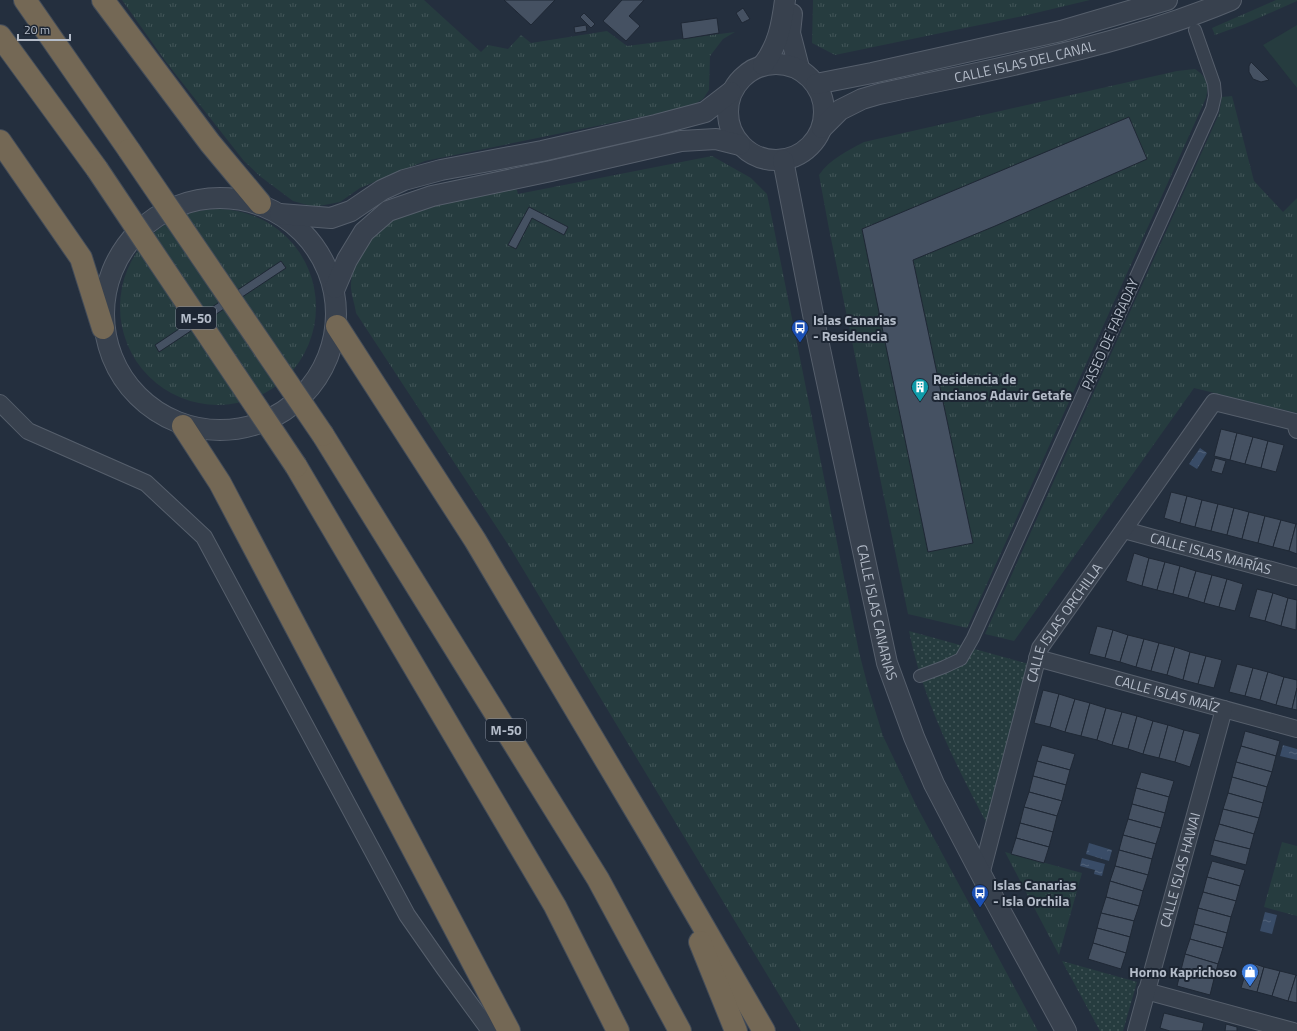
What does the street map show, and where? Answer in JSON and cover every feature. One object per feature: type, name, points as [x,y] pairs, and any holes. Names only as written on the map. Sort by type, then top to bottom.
[{"type":"highway","name":"M-50","points":[[25,0],[323,435],[598,879],[680,1031]]},
{"type":"highway","points":[[103,0],[210,143],[260,203]]},
{"type":"highway","name":"M-50","points":[[0,36],[97,169],[296,466],[555,906],[618,1031]]},
{"type":"highway","points":[[0,141],[81,258],[103,328]]},
{"type":"highway","points":[[337,326],[475,540],[655,842],[764,1031]]},
{"type":"highway","points":[[183,426],[220,484],[509,1031]]},
{"type":"highway","points":[[655,842],[687,910],[736,1031]]},
{"type":"street","points":[[762,65],[769,57],[778,39],[782,25],[785,0]]},
{"type":"street","points":[[793,0],[790,33],[799,68]]},
{"type":"street","name":"CALLE ISLAS DEL CANAL","points":[[816,84],[1061,31],[1167,0]]},
{"type":"street","name":"CALLE ISLAS DEL CANAL","points":[[822,128],[840,110],[862,99],[1082,50],[1204,11],[1231,0]]},
{"type":"street","name":"PASEO DE FARADAY","points":[[920,676],[944,668],[961,659],[973,638],[1212,109],[1215,96],[1214,84],[1195,30]]},
{"type":"street","points":[[768,63],[799,68],[808,74],[816,84],[823,98],[825,113],[822,128],[816,140],[807,149],[796,156],[783,160],[767,160],[752,155],[740,145],[732,133],[728,120],[727,106],[731,92],[740,79],[752,69],[762,65],[768,63]]},
{"type":"street","points":[[280,214],[331,218],[350,211],[382,190],[404,180],[441,170],[542,151],[656,125],[704,112],[731,92]]},
{"type":"street","points":[[335,288],[347,260],[364,232],[388,211],[432,196],[682,141],[716,139],[740,145]]},
{"type":"street","name":"CALLE ISLAS CANARIAS","points":[[783,160],[818,340],[888,663],[914,738],[934,784],[981,875],[1066,1031]]},
{"type":"street","points":[[218,198],[260,203],[280,214],[304,232],[323,257],[335,288],[337,326],[321,376],[281,415],[240,431],[183,426],[147,406],[117,371],[103,328],[106,287],[118,257],[147,223],[180,205],[218,198]]},
{"type":"street","name":"CALLE ISLAS ORCHILLA","points":[[981,875],[1040,648],[1214,402],[1296,426]]},
{"type":"street","points":[[0,403],[28,431],[146,483],[204,537],[407,914],[490,1031]]},
{"type":"street","name":"CALLE ISLAS MARÍAS","points":[[1124,530],[1297,577]]},
{"type":"street","name":"CALLE ISLAS MAÍZ","points":[[1037,658],[1297,729]]},
{"type":"street","name":"CALLE ISLAS HAWAI","points":[[1136,1031],[1224,709]]},
{"type":"street","points":[[1146,991],[1293,1031]]},
{"type":"green space","points":[[122,0],[424,0],[481,52],[488,45],[508,49],[521,35],[531,43],[607,31],[627,46],[735,32],[723,39],[710,56],[709,90],[703,99],[690,107],[425,161],[360,188],[340,202],[314,207],[293,201],[261,177],[244,161],[166,62]]},
{"type":"green space","points":[[813,0],[1090,0],[1023,16],[835,55],[812,43]]},
{"type":"green space","points":[[1276,0],[1297,1],[1245,24],[1215,35],[1212,28]]},
{"type":"green space","points":[[1297,25],[1297,88],[1263,45]]},
{"type":"green space","points":[[1195,69],[1205,78],[1207,85],[1206,98],[967,628],[908,614],[819,175],[828,164],[845,152],[864,142],[1177,71]]},
{"type":"green space","points":[[1232,96],[1254,181],[1283,212],[1297,198],[1297,413],[1194,388],[1014,641],[985,634],[1219,114],[1222,97]]},
{"type":"green space","points":[[712,156],[751,178],[767,194],[859,652],[883,736],[916,805],[1038,1031],[801,1031],[509,546],[356,313],[351,283],[354,267],[361,251],[371,236],[383,226],[398,217],[414,210],[447,200],[482,193],[516,187],[518,194]]},
{"type":"green space","points":[[208,209],[228,209],[256,216],[264,220],[273,225],[294,245],[300,252],[309,269],[316,297],[316,317],[309,345],[300,362],[280,383],[273,389],[256,398],[228,405],[208,405],[180,398],[163,389],[136,362],[127,345],[124,335],[120,317],[120,297],[127,269],[136,252],[163,225],[180,216],[190,213]]},
{"type":"green space","points":[[909,631],[1029,664],[987,824],[952,754],[931,706],[922,682]]},
{"type":"green space","points":[[1282,842],[1297,846],[1297,916],[1264,907]]},
{"type":"green space","points":[[1005,852],[1082,873],[1059,955]]},
{"type":"green space","points":[[1062,961],[1137,982],[1123,1031],[1100,1031]]},
{"type":"water","points":[[1200,448],[1207,453],[1197,469],[1189,464]]},
{"type":"water","points":[[1283,745],[1297,749],[1297,760],[1280,756]]},
{"type":"water","points":[[1089,843],[1112,850],[1109,861],[1086,854]]},
{"type":"water","points":[[1082,858],[1105,864],[1102,876],[1094,874],[1095,870],[1080,866]]},
{"type":"water","points":[[1265,912],[1277,915],[1272,934],[1260,931]]},
{"type":"building","points":[[504,0],[555,0],[531,25]]},
{"type":"building","points":[[622,0],[644,0],[629,16],[640,26],[626,41],[603,21]]},
{"type":"building","points":[[743,8],[750,19],[742,23],[736,13]]},
{"type":"building","points":[[584,13],[595,24],[591,28],[580,17]]},
{"type":"building","points":[[717,18],[719,33],[683,39],[681,23]]},
{"type":"building","points":[[586,25],[587,31],[575,33],[574,27]]},
{"type":"building","points":[[1251,62],[1269,80],[1261,82],[1253,79],[1249,72]]},
{"type":"building","name":"Residencia de ancianos Adavir Getafe","points":[[1129,117],[1147,159],[995,226],[913,260],[973,543],[928,552],[862,229]]},
{"type":"building","points":[[529,207],[568,227],[564,235],[532,218],[516,249],[508,245]]},
{"type":"building","points":[[281,261],[286,268],[159,352],[155,345]]},
{"type":"building","points":[[1221,429],[1237,433],[1230,460],[1214,456]]},
{"type":"building","points":[[1237,433],[1253,437],[1245,464],[1230,460]]},
{"type":"building","points":[[1253,437],[1268,441],[1261,468],[1245,464]]},
{"type":"building","points":[[1268,441],[1284,445],[1276,472],[1261,468]]},
{"type":"building","points":[[1215,458],[1226,461],[1222,474],[1211,471]]},
{"type":"building","points":[[1171,492],[1187,496],[1180,523],[1164,518]]},
{"type":"building","points":[[1187,496],[1202,500],[1195,527],[1180,523]]},
{"type":"building","points":[[1202,500],[1218,504],[1211,531],[1195,527]]},
{"type":"building","points":[[1218,504],[1234,508],[1227,535],[1211,531]]},
{"type":"building","points":[[1234,508],[1249,512],[1242,539],[1227,535]]},
{"type":"building","points":[[1249,512],[1265,516],[1258,543],[1242,539]]},
{"type":"building","points":[[1265,516],[1281,520],[1273,547],[1258,543]]},
{"type":"building","points":[[1281,520],[1296,524],[1289,551],[1273,547]]},
{"type":"building","points":[[1297,524],[1297,554],[1289,551]]},
{"type":"building","points":[[1134,553],[1149,558],[1142,586],[1126,581]]},
{"type":"building","points":[[1149,558],[1165,562],[1157,590],[1142,586]]},
{"type":"building","points":[[1165,562],[1180,566],[1173,594],[1157,590]]},
{"type":"building","points":[[1180,566],[1196,571],[1188,598],[1173,594]]},
{"type":"building","points":[[1196,571],[1212,575],[1204,603],[1188,598]]},
{"type":"building","points":[[1212,575],[1227,579],[1219,607],[1204,603]]},
{"type":"building","points":[[1227,579],[1243,584],[1235,611],[1219,607]]},
{"type":"building","points":[[1257,589],[1273,593],[1265,621],[1249,617]]},
{"type":"building","points":[[1273,593],[1288,598],[1281,626],[1265,621]]},
{"type":"building","points":[[1288,598],[1297,600],[1296,630],[1281,626]]},
{"type":"building","points":[[1097,626],[1113,630],[1105,658],[1089,654]]},
{"type":"building","points":[[1113,630],[1128,635],[1120,662],[1105,658]]},
{"type":"building","points":[[1128,635],[1144,639],[1136,667],[1120,662]]},
{"type":"building","points":[[1144,639],[1159,643],[1151,671],[1136,667]]},
{"type":"building","points":[[1159,643],[1175,647],[1167,675],[1151,671]]},
{"type":"building","points":[[1175,647],[1190,652],[1183,680],[1167,675]]},
{"type":"building","points":[[1190,652],[1206,656],[1198,684],[1183,680]]},
{"type":"building","points":[[1206,656],[1222,660],[1214,688],[1198,684]]},
{"type":"building","points":[[1237,664],[1253,668],[1245,696],[1229,692]]},
{"type":"building","points":[[1253,668],[1268,672],[1260,700],[1245,696]]},
{"type":"building","points":[[1268,672],[1284,677],[1276,705],[1260,700]]},
{"type":"building","points":[[1284,677],[1297,680],[1297,688],[1292,709],[1276,705]]},
{"type":"building","points":[[1297,688],[1297,710],[1292,709]]},
{"type":"building","points":[[1043,690],[1059,694],[1050,727],[1034,723]]},
{"type":"building","points":[[1059,694],[1075,699],[1065,732],[1050,727]]},
{"type":"building","points":[[1075,699],[1090,703],[1081,736],[1065,732]]},
{"type":"building","points":[[1090,703],[1106,708],[1097,740],[1081,736]]},
{"type":"building","points":[[1106,708],[1122,712],[1112,745],[1097,740]]},
{"type":"building","points":[[1122,712],[1137,716],[1128,749],[1112,745]]},
{"type":"building","points":[[1137,716],[1153,721],[1143,754],[1128,749]]},
{"type":"building","points":[[1153,721],[1168,725],[1159,758],[1143,754]]},
{"type":"building","points":[[1168,725],[1184,730],[1175,762],[1159,758]]},
{"type":"building","points":[[1184,730],[1200,734],[1190,767],[1175,762]]},
{"type":"building","points":[[1245,731],[1280,741],[1276,756],[1241,746]]},
{"type":"building","points":[[1042,745],[1075,754],[1070,770],[1037,761]]},
{"type":"building","points":[[1241,746],[1276,756],[1272,772],[1236,762]]},
{"type":"building","points":[[1037,761],[1070,770],[1066,785],[1033,776]]},
{"type":"building","points":[[1236,762],[1272,772],[1267,787],[1232,777]]},
{"type":"building","points":[[1141,772],[1174,781],[1169,797],[1136,788]]},
{"type":"building","points":[[1033,776],[1066,785],[1062,801],[1029,792]]},
{"type":"building","points":[[1232,777],[1267,787],[1263,803],[1228,793]]},
{"type":"building","points":[[1136,788],[1169,797],[1165,813],[1132,804]]},
{"type":"building","points":[[1029,792],[1062,801],[1057,816],[1024,807]]},
{"type":"building","points":[[1228,793],[1263,803],[1259,818],[1223,809]]},
{"type":"building","points":[[1132,804],[1165,813],[1161,828],[1128,819]]},
{"type":"building","points":[[1024,807],[1057,816],[1053,832],[1020,823]]},
{"type":"building","points":[[1223,809],[1259,818],[1254,834],[1219,824]]},
{"type":"building","points":[[1128,819],[1161,828],[1156,844],[1123,835]]},
{"type":"building","points":[[1020,823],[1053,832],[1049,847],[1016,838]]},
{"type":"building","points":[[1219,824],[1254,834],[1250,849],[1214,840]]},
{"type":"building","points":[[1123,835],[1156,844],[1152,859],[1119,850]]},
{"type":"building","points":[[1016,838],[1049,847],[1044,863],[1011,854]]},
{"type":"building","points":[[1214,840],[1250,849],[1246,865],[1210,855]]},
{"type":"building","points":[[1119,850],[1152,859],[1148,875],[1115,866]]},
{"type":"building","points":[[1212,861],[1245,870],[1240,886],[1207,877]]},
{"type":"building","points":[[1115,866],[1148,875],[1143,891],[1110,881]]},
{"type":"building","points":[[1207,877],[1240,886],[1236,901],[1203,892]]},
{"type":"building","points":[[1110,881],[1143,891],[1139,906],[1106,897]]},
{"type":"building","points":[[1203,892],[1236,901],[1231,917],[1198,908]]},
{"type":"building","points":[[1106,897],[1139,906],[1134,921],[1101,913]]},
{"type":"building","points":[[1198,908],[1231,917],[1227,933],[1194,924]]},
{"type":"building","points":[[1101,913],[1134,921],[1130,937],[1097,928]]},
{"type":"building","points":[[1194,924],[1227,933],[1223,948],[1190,939]]},
{"type":"building","points":[[1097,928],[1130,937],[1126,953],[1093,943]]},
{"type":"building","points":[[1190,939],[1223,948],[1218,964],[1185,954]]},
{"type":"building","points":[[1093,943],[1126,953],[1121,969],[1088,959]]},
{"type":"building","points":[[1185,954],[1218,964],[1214,979],[1181,970]]},
{"type":"building","points":[[1249,962],[1264,967],[1257,992],[1241,988]]},
{"type":"building","points":[[1264,967],[1280,971],[1272,996],[1257,992]]},
{"type":"building","points":[[1181,970],[1214,979],[1210,995],[1177,986]]},
{"type":"building","points":[[1280,971],[1296,975],[1288,1001],[1272,996]]},
{"type":"building","points":[[1296,975],[1297,976],[1297,1003],[1288,1001]]},
{"type":"building","points":[[1164,1013],[1204,1023],[1202,1031],[1170,1031],[1160,1028]]},
{"type":"building","points":[[1226,1024],[1237,1027],[1237,1031],[1225,1031]]},
{"type":"place","name":"Islas Canarias - Residencia","points":[[800,343]]},
{"type":"place","name":"Residencia de ancianos Adavir Getafe","points":[[920,402]]},
{"type":"place","name":"Islas Canarias - Isla Orchila","points":[[980,908]]},
{"type":"place","name":"Horno Kaprichoso","points":[[1250,987]]}]
